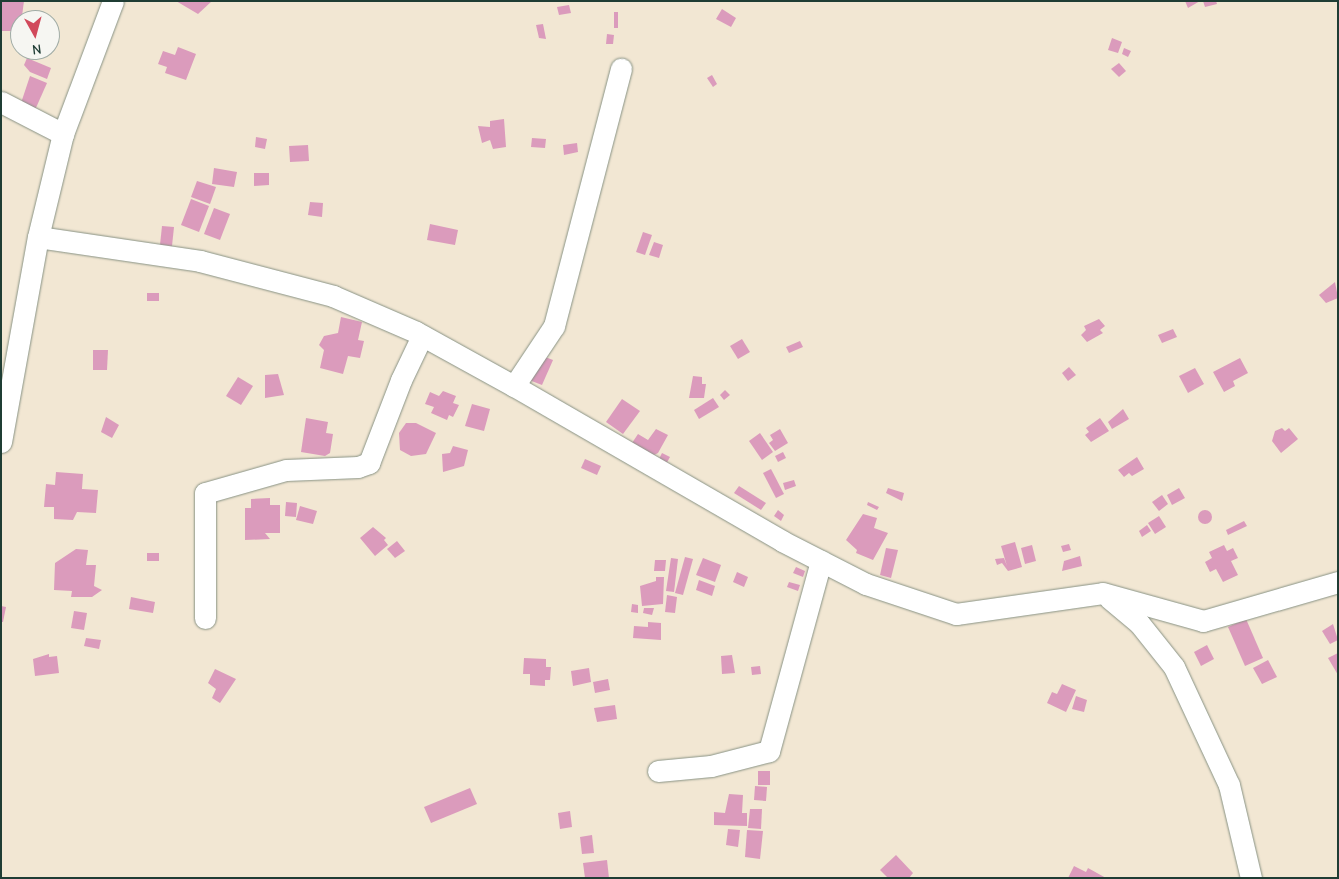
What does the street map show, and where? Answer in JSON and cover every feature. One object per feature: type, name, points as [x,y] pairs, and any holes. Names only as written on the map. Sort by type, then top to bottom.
[{"type":"street","points":[[1,442],[9,357],[63,134],[113,1]]},
{"type":"street","points":[[514,386],[554,326],[620,69]]},
{"type":"street","points":[[1,102],[63,134]]},
{"type":"street","points":[[38,237],[200,261],[333,296],[422,336],[514,386],[820,561],[866,584],[956,614],[1103,593],[1203,622],[1338,582]]},
{"type":"street","points":[[205,618],[205,493],[286,470],[358,467],[369,463],[401,380],[422,336]]},
{"type":"street","points":[[658,771],[710,766],[769,751],[820,561]]},
{"type":"street","points":[[1103,593],[1139,623],[1174,667],[1229,785],[1251,878]]},
{"type":"building","points":[[1,1],[24,1],[23,10],[10,10],[10,31],[1,31]]},
{"type":"building","points":[[176,1],[212,1],[198,14]]},
{"type":"building","points":[[1185,1],[1200,1],[1188,8]]},
{"type":"building","points":[[1203,1],[1216,1],[1217,4],[1205,7]]},
{"type":"building","points":[[569,5],[571,13],[559,15],[557,7]]},
{"type":"building","points":[[722,9],[736,18],[731,27],[716,19]]},
{"type":"building","points":[[614,12],[618,12],[618,28],[614,28]]},
{"type":"building","points":[[543,24],[546,39],[539,38],[536,25]]},
{"type":"building","points":[[607,34],[614,35],[613,44],[606,44]]},
{"type":"building","points":[[1112,38],[1122,42],[1118,53],[1108,50]]},
{"type":"building","points":[[178,47],[196,54],[186,80],[165,73],[167,67],[158,64],[163,51],[175,55]]},
{"type":"building","points":[[1124,48],[1131,51],[1128,57],[1122,54]]},
{"type":"building","points":[[26,60],[32,60],[51,68],[47,79],[30,72],[24,65]]},
{"type":"building","points":[[1119,63],[1126,71],[1119,77],[1111,69]]},
{"type":"building","points":[[712,75],[717,84],[713,87],[707,78]]},
{"type":"building","points":[[30,76],[47,83],[35,110],[21,103]]},
{"type":"building","points":[[504,119],[506,147],[493,149],[490,140],[482,143],[478,126],[490,127],[490,121]]},
{"type":"building","points":[[256,137],[267,139],[265,149],[255,147]]},
{"type":"building","points":[[532,138],[546,139],[545,148],[531,147]]},
{"type":"building","points":[[577,143],[578,152],[564,155],[563,145]]},
{"type":"building","points":[[308,145],[309,161],[290,162],[289,146]]},
{"type":"building","points":[[214,168],[237,172],[234,187],[212,184]]},
{"type":"building","points":[[254,173],[269,173],[269,185],[254,186]]},
{"type":"building","points":[[197,181],[216,187],[210,204],[191,197]]},
{"type":"building","points":[[191,199],[209,206],[199,232],[181,225]]},
{"type":"building","points":[[310,202],[323,203],[322,217],[308,215]]},
{"type":"building","points":[[214,208],[230,214],[220,240],[204,234]]},
{"type":"building","points":[[430,224],[458,230],[455,245],[427,240]]},
{"type":"building","points":[[162,226],[174,227],[172,246],[160,245]]},
{"type":"building","points":[[643,232],[652,235],[645,255],[636,252]]},
{"type":"building","points":[[654,242],[663,245],[659,258],[649,255]]},
{"type":"building","points":[[1335,282],[1338,298],[1326,303],[1319,295]]},
{"type":"building","points":[[147,293],[159,293],[159,301],[147,301]]},
{"type":"building","points":[[341,317],[362,322],[358,340],[364,341],[360,358],[348,356],[343,374],[320,368],[324,350],[319,345],[324,336],[338,333]]},
{"type":"building","points":[[1099,319],[1105,326],[1100,330],[1103,333],[1087,342],[1081,335],[1086,330],[1084,326]]},
{"type":"building","points":[[1173,329],[1177,337],[1162,343],[1158,335]]},
{"type":"building","points":[[742,339],[750,352],[738,359],[730,346]]},
{"type":"building","points":[[800,341],[803,347],[789,353],[786,347]]},
{"type":"building","points":[[93,350],[108,350],[107,370],[93,370]]},
{"type":"building","points":[[540,355],[553,360],[542,385],[529,380]]},
{"type":"building","points":[[1240,358],[1248,373],[1233,381],[1235,386],[1224,392],[1213,372]]},
{"type":"building","points":[[1069,367],[1076,375],[1068,381],[1062,373]]},
{"type":"building","points":[[1195,368],[1204,384],[1188,393],[1179,376]]},
{"type":"building","points":[[278,374],[284,395],[265,398],[265,375]]},
{"type":"building","points":[[693,376],[702,377],[702,384],[706,384],[704,398],[689,398]]},
{"type":"building","points":[[238,377],[253,386],[241,405],[226,396]]},
{"type":"building","points":[[725,390],[730,395],[724,400],[720,395]]},
{"type":"building","points":[[443,391],[456,396],[453,403],[459,405],[453,417],[449,415],[447,420],[431,413],[434,407],[425,404],[430,392],[439,396]]},
{"type":"building","points":[[713,398],[719,407],[699,419],[694,410]]},
{"type":"building","points":[[622,399],[640,411],[623,434],[606,422]]},
{"type":"building","points":[[472,404],[490,409],[484,431],[465,426]]},
{"type":"building","points":[[1123,409],[1129,419],[1112,429],[1108,422]]},
{"type":"building","points":[[106,417],[119,425],[112,438],[101,432]]},
{"type":"building","points":[[306,418],[328,422],[326,433],[333,434],[330,453],[325,456],[301,452]]},
{"type":"building","points":[[1100,418],[1109,431],[1091,442],[1085,435],[1089,432],[1086,428]]},
{"type":"building","points":[[406,423],[416,423],[436,433],[426,454],[411,456],[400,450],[399,433]]},
{"type":"building","points":[[1282,428],[1285,431],[1289,428],[1298,439],[1281,453],[1272,441],[1275,431]]},
{"type":"building","points":[[656,429],[668,435],[658,453],[652,456],[632,443],[638,434],[648,440]]},
{"type":"building","points":[[780,429],[788,443],[775,451],[769,443],[773,440],[770,435]]},
{"type":"building","points":[[760,433],[773,452],[762,460],[749,441]]},
{"type":"building","points":[[453,446],[468,450],[464,466],[443,472],[442,454],[450,453]]},
{"type":"building","points":[[783,452],[786,458],[778,462],[775,456]]},
{"type":"building","points":[[662,453],[670,457],[665,466],[658,461]]},
{"type":"building","points":[[1137,457],[1144,469],[1132,476],[1129,473],[1124,477],[1118,470]]},
{"type":"building","points":[[585,459],[601,466],[597,475],[581,468]]},
{"type":"building","points":[[771,469],[784,494],[776,498],[763,473]]},
{"type":"building","points":[[56,472],[83,474],[82,489],[98,490],[96,513],[77,512],[73,520],[54,519],[54,507],[44,507],[46,484],[55,485]]},
{"type":"building","points":[[794,480],[796,486],[785,490],[783,483]]},
{"type":"building","points":[[739,486],[766,503],[761,510],[734,493]]},
{"type":"building","points":[[888,488],[904,493],[902,501],[886,493]]},
{"type":"building","points":[[1179,488],[1185,498],[1172,505],[1167,495]]},
{"type":"building","points":[[1162,495],[1168,504],[1159,511],[1152,502]]},
{"type":"building","points":[[270,498],[270,505],[280,505],[280,533],[265,533],[270,539],[245,540],[245,508],[251,508],[251,499]]},
{"type":"building","points":[[286,502],[297,503],[296,517],[285,516]]},
{"type":"building","points":[[868,502],[879,507],[877,510],[867,505]]},
{"type":"building","points":[[300,506],[317,511],[313,524],[296,520]]},
{"type":"building","points":[[778,510],[784,515],[781,521],[774,516]]},
{"type":"building","points":[[1205,510],[1210,512],[1212,517],[1210,522],[1205,524],[1200,522],[1198,517],[1200,512]]},
{"type":"building","points":[[863,514],[877,518],[874,528],[888,533],[873,560],[856,553],[857,550],[846,540]]},
{"type":"building","points":[[1159,516],[1166,527],[1155,534],[1148,523]]},
{"type":"building","points":[[1244,521],[1247,526],[1228,535],[1226,530]]},
{"type":"building","points":[[1147,525],[1151,531],[1142,537],[1139,531]]},
{"type":"building","points":[[373,527],[386,538],[384,540],[388,545],[375,556],[360,538]]},
{"type":"building","points":[[397,541],[405,551],[395,558],[387,549]]},
{"type":"building","points":[[1015,542],[1022,567],[1008,571],[1002,563],[997,565],[995,559],[1004,558],[1007,566],[1001,546]]},
{"type":"building","points":[[1069,544],[1071,550],[1063,552],[1061,546]]},
{"type":"building","points":[[1032,545],[1036,561],[1025,564],[1021,548]]},
{"type":"building","points":[[1224,545],[1227,551],[1233,548],[1238,558],[1231,561],[1238,575],[1223,582],[1216,569],[1210,572],[1205,562],[1212,558],[1209,552]]},
{"type":"building","points":[[886,548],[898,550],[891,578],[880,575]]},
{"type":"building","points":[[76,549],[88,550],[86,565],[96,565],[94,586],[102,590],[92,597],[71,597],[72,591],[54,590],[55,563]]},
{"type":"building","points":[[147,553],[159,553],[159,561],[147,561]]},
{"type":"building","points":[[1080,556],[1082,566],[1062,571],[1064,561]]},
{"type":"building","points":[[685,557],[693,559],[683,595],[675,593]]},
{"type":"building","points":[[671,558],[678,559],[674,592],[666,591]]},
{"type":"building","points":[[703,558],[721,565],[715,582],[696,575]]},
{"type":"building","points":[[655,560],[666,560],[665,571],[654,571]]},
{"type":"building","points":[[796,567],[805,571],[803,577],[793,573]]},
{"type":"building","points":[[737,572],[748,577],[744,587],[733,582]]},
{"type":"building","points":[[656,577],[664,577],[663,604],[642,606],[640,586],[656,581]]},
{"type":"building","points":[[699,580],[715,586],[712,596],[696,590]]},
{"type":"building","points":[[789,582],[800,585],[798,591],[787,587]]},
{"type":"building","points":[[667,595],[677,597],[675,613],[665,612]]},
{"type":"building","points":[[131,597],[155,602],[153,613],[129,609]]},
{"type":"building","points":[[632,604],[638,605],[638,613],[631,612]]},
{"type":"building","points":[[1,606],[6,607],[3,622],[1,622]]},
{"type":"building","points":[[644,608],[654,608],[652,615],[643,613]]},
{"type":"building","points":[[74,611],[87,613],[84,630],[71,628]]},
{"type":"building","points":[[1246,619],[1263,658],[1245,666],[1228,627]]},
{"type":"building","points":[[648,622],[661,623],[661,640],[633,638],[634,626],[648,627]]},
{"type":"building","points":[[1333,624],[1338,640],[1330,644],[1322,631]]},
{"type":"building","points":[[86,638],[101,640],[99,649],[84,646]]},
{"type":"building","points":[[1207,645],[1214,659],[1201,666],[1194,652]]},
{"type":"building","points":[[1338,653],[1338,675],[1328,658]]},
{"type":"building","points":[[49,654],[49,657],[57,656],[59,673],[35,676],[33,659]]},
{"type":"building","points":[[732,655],[735,673],[722,674],[721,656]]},
{"type":"building","points":[[524,658],[546,659],[546,667],[551,667],[550,680],[545,680],[545,686],[530,685],[530,674],[523,674]]},
{"type":"building","points":[[1268,660],[1277,677],[1262,684],[1253,668]]},
{"type":"building","points":[[760,666],[761,674],[752,675],[751,667]]},
{"type":"building","points":[[589,668],[591,682],[573,686],[571,671]]},
{"type":"building","points":[[215,669],[236,679],[220,703],[212,698],[216,689],[208,683]]},
{"type":"building","points":[[608,679],[610,690],[595,693],[593,682]]},
{"type":"building","points":[[1062,684],[1076,690],[1066,712],[1047,703],[1052,692],[1057,694]]},
{"type":"building","points":[[1076,696],[1087,700],[1084,712],[1072,709]]},
{"type":"building","points":[[615,705],[617,719],[597,722],[594,708]]},
{"type":"building","points":[[758,771],[770,771],[770,785],[758,785]]},
{"type":"building","points":[[755,786],[767,787],[766,801],[754,800]]},
{"type":"building","points":[[470,788],[477,804],[431,823],[424,807]]},
{"type":"building","points":[[729,794],[743,795],[742,813],[747,813],[747,826],[714,825],[714,812],[725,813]]},
{"type":"building","points":[[750,809],[762,809],[761,829],[748,828]]},
{"type":"building","points":[[570,811],[572,827],[560,829],[558,813]]},
{"type":"building","points":[[728,829],[740,830],[738,847],[726,845]]},
{"type":"building","points":[[747,830],[763,831],[760,859],[745,857]]},
{"type":"building","points":[[592,835],[594,853],[582,854],[580,837]]},
{"type":"building","points":[[896,855],[913,873],[909,878],[888,878],[880,870]]},
{"type":"building","points":[[607,860],[609,878],[585,878],[583,863]]},
{"type":"building","points":[[1074,866],[1086,872],[1088,868],[1106,878],[1068,878]]}]
